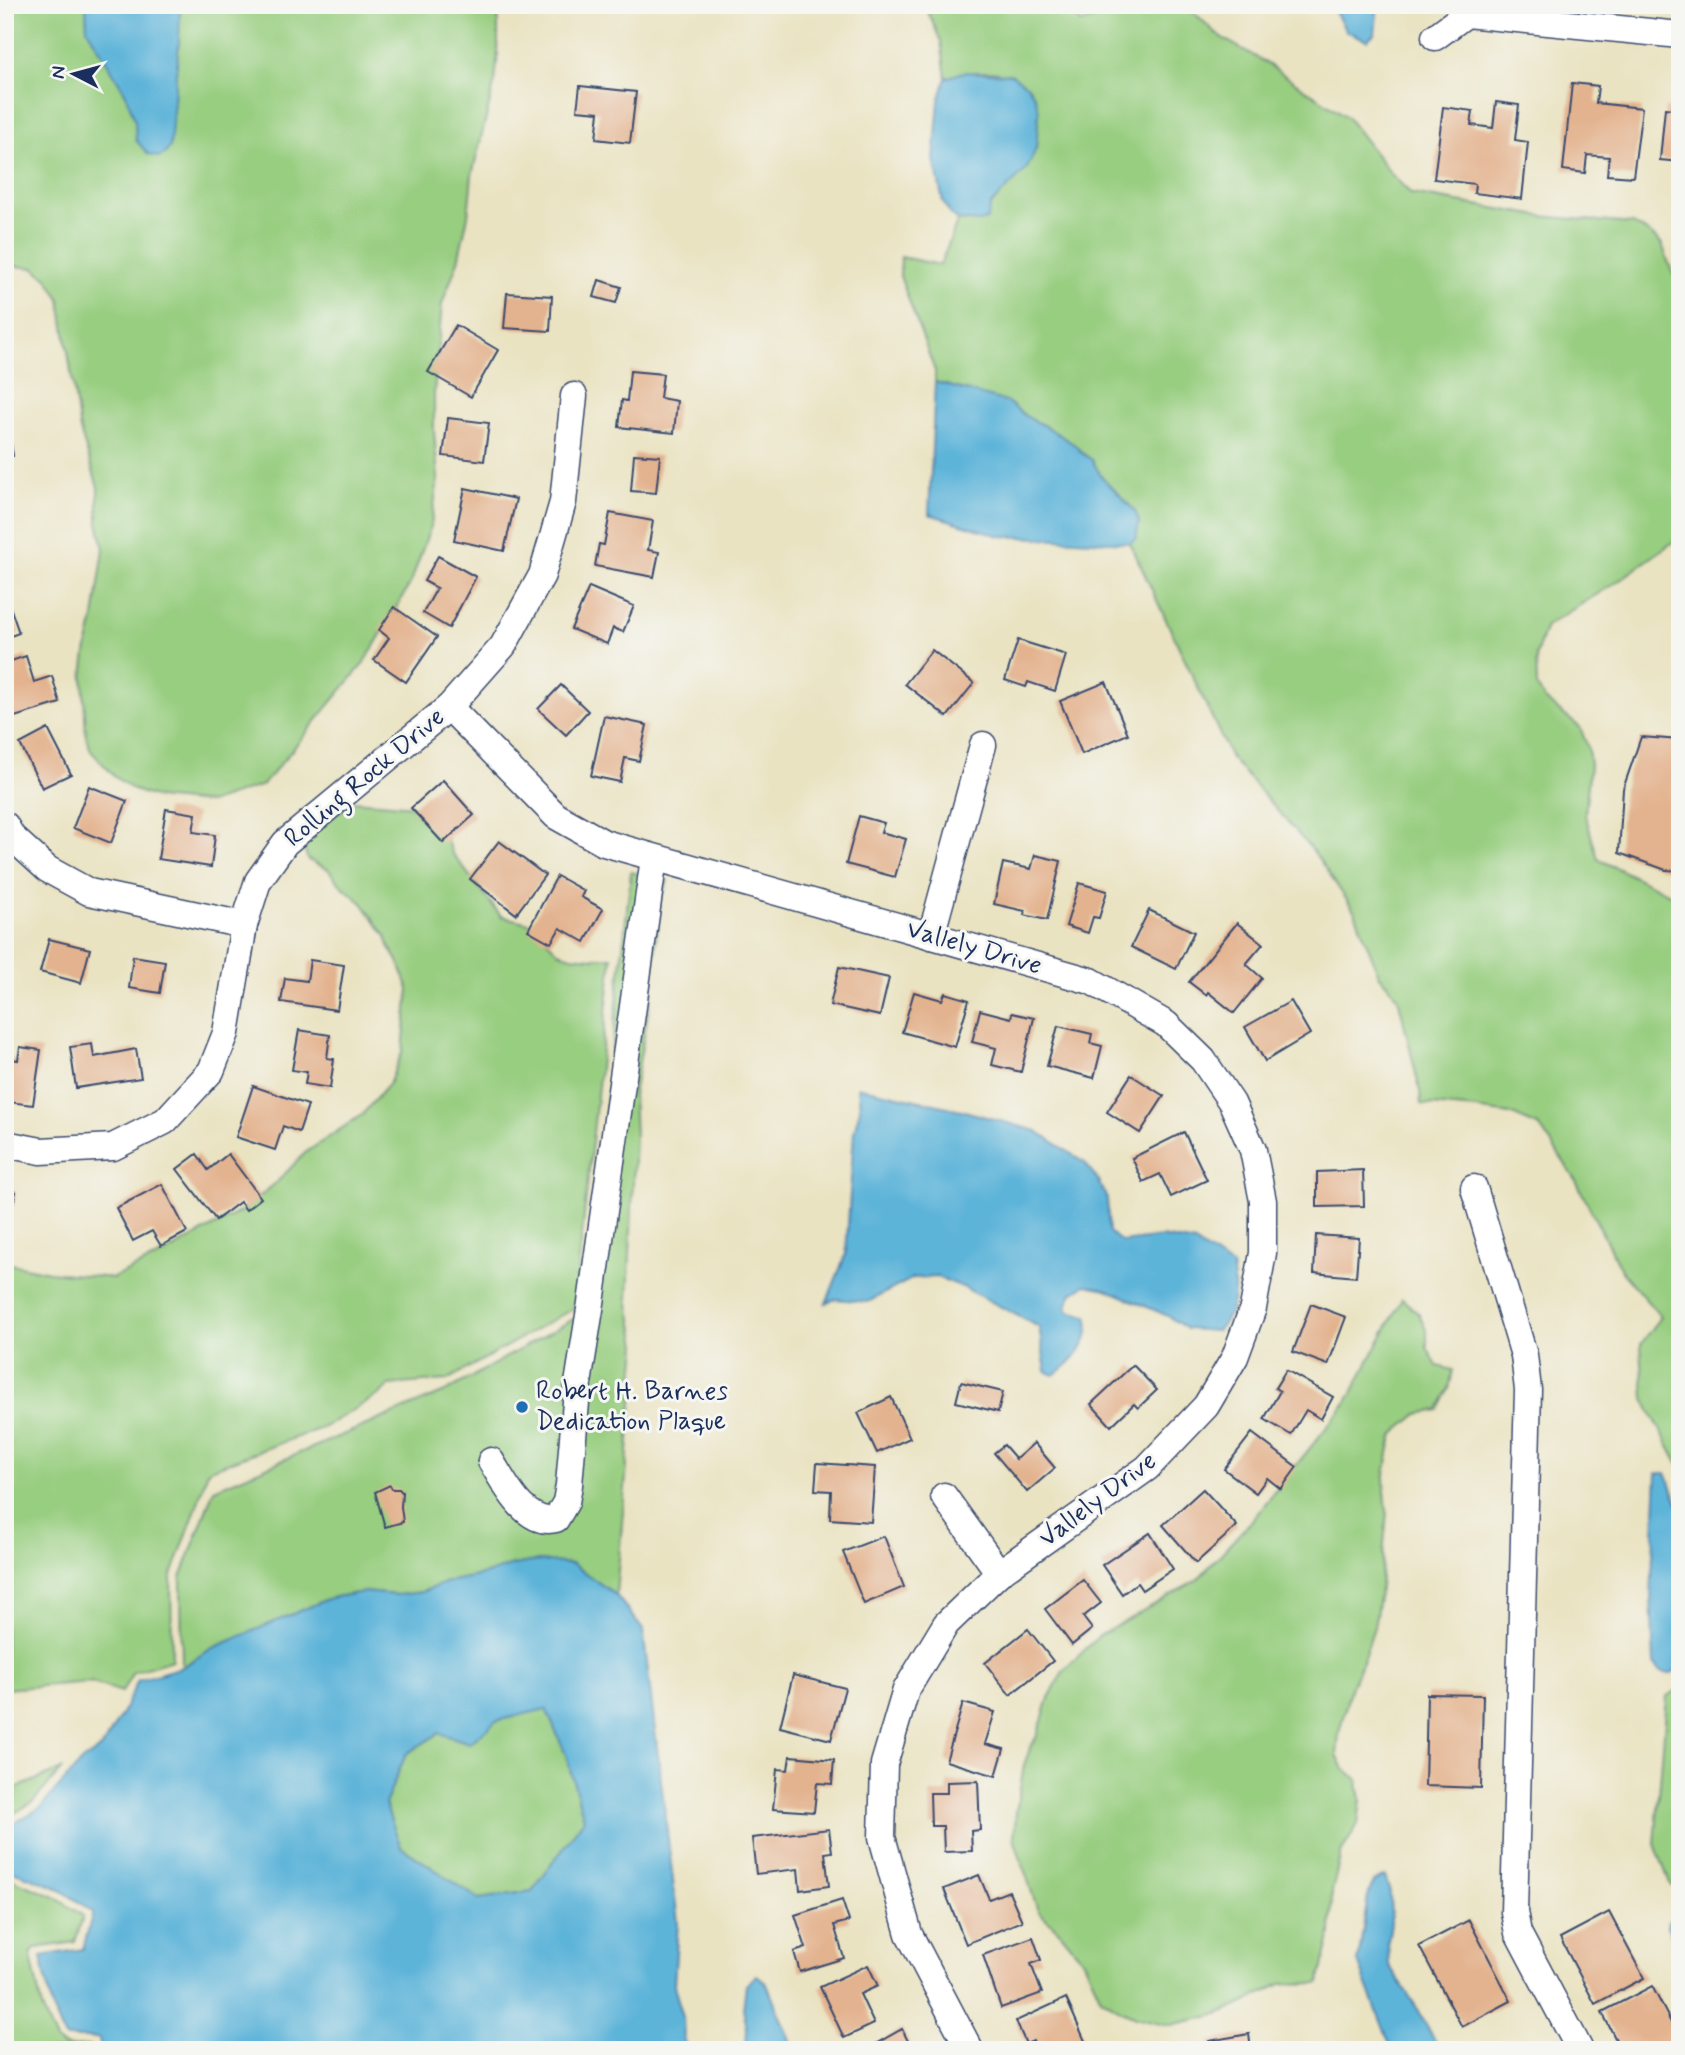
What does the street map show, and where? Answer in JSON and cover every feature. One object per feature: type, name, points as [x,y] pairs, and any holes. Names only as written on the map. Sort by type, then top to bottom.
[{"type":"street","points":[[1436,37],[1466,14],[1680,35]]},
{"type":"street","name":"Rolling Rock Drive","points":[[5,1144],[41,1151],[113,1147],[165,1121],[211,1071],[226,1033],[244,925],[258,881],[285,843],[449,707],[503,646],[542,575],[563,502],[574,396]]},
{"type":"street","name":"Vallely Drive","points":[[449,707],[556,816],[604,843],[1091,981],[1166,1024],[1203,1060],[1232,1103],[1252,1150],[1263,1201],[1263,1252],[1253,1308],[1235,1357],[1206,1406],[1147,1468],[999,1573],[946,1623],[906,1690],[884,1764],[882,1837],[909,1934],[970,2050]]},
{"type":"street","points":[[931,936],[983,745]]},
{"type":"street","points":[[5,825],[12,837],[47,869],[89,892],[244,925]]},
{"type":"street","points":[[491,1461],[516,1502],[526,1511],[550,1521],[556,1519],[566,1502],[569,1485],[577,1390],[654,858]]},
{"type":"street","points":[[1474,1188],[1524,1355],[1528,1390],[1514,1912],[1518,1933],[1580,2050]]},
{"type":"street","points":[[944,1496],[999,1573]]},
{"type":"green space","points":[[5,5],[86,5],[87,29],[126,94],[135,121],[136,140],[148,154],[180,5],[490,5],[498,16],[495,81],[472,175],[468,216],[458,261],[442,304],[434,394],[438,479],[431,525],[411,582],[365,662],[263,785],[209,803],[157,798],[134,790],[115,777],[91,751],[86,736],[83,676],[104,549],[98,522],[98,487],[80,430],[60,299],[47,278],[34,268],[5,265]]},
{"type":"green space","points":[[925,5],[1064,5],[1081,23],[1139,5],[1186,5],[1219,36],[1263,61],[1347,117],[1392,175],[1411,194],[1540,216],[1633,224],[1662,244],[1672,272],[1680,284],[1680,537],[1617,582],[1546,626],[1536,655],[1537,686],[1545,700],[1580,727],[1588,748],[1590,765],[1585,814],[1598,859],[1680,899],[1680,1467],[1644,1399],[1641,1344],[1661,1317],[1622,1272],[1574,1177],[1540,1127],[1510,1114],[1421,1104],[1398,997],[1379,975],[1355,912],[1314,852],[1231,758],[1130,543],[1136,538],[1139,523],[1135,511],[1101,476],[1092,460],[1075,445],[1007,402],[935,382],[935,371],[900,276],[901,257],[940,265],[958,220],[979,222],[1036,148],[1039,111],[998,72],[964,72],[946,78],[941,41]]},
{"type":"green space","points":[[353,801],[415,806],[446,839],[452,853],[501,916],[529,923],[559,952],[592,958],[612,957],[574,1308],[447,1380],[389,1385],[380,1394],[324,1427],[208,1470],[171,1578],[172,1660],[133,1672],[122,1692],[90,1682],[5,1689],[5,1263],[49,1272],[113,1278],[156,1258],[245,1209],[305,1153],[363,1114],[390,1082],[403,1050],[409,989],[386,936],[362,903],[340,884],[328,869],[308,860],[302,842]]},
{"type":"green space","points":[[631,872],[668,881],[660,901],[651,997],[633,1095],[635,1136],[628,1299],[637,1344],[616,1595],[572,1564],[537,1561],[447,1582],[422,1592],[398,1595],[363,1592],[330,1598],[211,1649],[182,1667],[181,1578],[214,1489],[445,1392],[584,1313]]},
{"type":"green space","points":[[1402,1299],[1419,1314],[1427,1331],[1427,1348],[1437,1366],[1453,1370],[1449,1389],[1438,1410],[1418,1414],[1394,1434],[1390,1448],[1384,1480],[1387,1512],[1374,1627],[1351,1686],[1339,1733],[1337,1755],[1344,1769],[1357,1779],[1361,1799],[1358,1824],[1341,1853],[1332,1891],[1331,1933],[1319,1983],[1281,1984],[1212,2016],[1170,2025],[1135,2017],[1101,1998],[1084,1961],[1038,1911],[1014,1838],[1024,1765],[1031,1746],[1037,1736],[1049,1698],[1063,1671],[1099,1636],[1197,1580],[1253,1519],[1347,1402]]},
{"type":"green space","points":[[1680,1688],[1680,1886],[1671,1886],[1655,1844],[1667,1697]]},
{"type":"green space","points":[[546,1708],[566,1755],[584,1819],[532,1891],[479,1899],[401,1847],[385,1804],[406,1754],[440,1733],[470,1743],[496,1721]]},
{"type":"green space","points":[[62,1769],[34,1801],[5,1819],[5,1793]]},
{"type":"green space","points":[[5,1877],[53,1896],[83,1916],[75,1942],[36,1948],[31,1957],[42,2008],[56,2041],[67,2047],[91,2046],[91,2050],[5,2050]]},
{"type":"water","points":[[86,5],[180,5],[170,147],[165,154],[158,157],[148,154],[136,140],[135,121],[126,94],[87,29]]},
{"type":"water","points":[[1331,5],[1378,5],[1375,33],[1367,40],[1346,31]]},
{"type":"water","points":[[964,72],[1011,74],[1028,86],[1039,111],[1036,148],[1026,170],[991,204],[987,220],[979,222],[958,220],[950,214],[943,202],[934,159],[939,101],[946,78]]},
{"type":"water","points":[[935,382],[1007,402],[1075,445],[1092,460],[1101,476],[1135,511],[1139,522],[1136,538],[1130,543],[1000,536],[929,514]]},
{"type":"water","points":[[858,1087],[961,1110],[1037,1131],[1085,1163],[1098,1180],[1107,1199],[1109,1232],[1122,1242],[1162,1237],[1195,1243],[1232,1266],[1233,1301],[1223,1324],[1217,1331],[1187,1329],[1168,1316],[1106,1289],[1086,1285],[1072,1293],[1067,1304],[1069,1311],[1087,1316],[1089,1325],[1085,1342],[1074,1358],[1054,1375],[1046,1371],[1039,1327],[965,1288],[938,1277],[913,1278],[868,1302],[835,1299],[826,1303],[846,1254],[854,1132],[860,1109]]},
{"type":"water","points":[[1657,1473],[1666,1473],[1680,1507],[1680,1668],[1669,1674],[1660,1671],[1654,1664],[1651,1597]]},
{"type":"water","points":[[537,1561],[572,1564],[616,1595],[643,1630],[678,1922],[674,1986],[683,2017],[684,2040],[690,2050],[101,2050],[99,2038],[65,2038],[51,2005],[41,1956],[83,1949],[93,1912],[58,1888],[5,1868],[5,1829],[41,1807],[82,1761],[101,1748],[122,1714],[138,1680],[182,1667],[211,1649],[330,1598],[363,1592],[398,1595],[422,1592],[447,1582]],"holes":[[[546,1709],[566,1755],[584,1819],[532,1891],[479,1899],[401,1847],[385,1804],[406,1754],[439,1733],[470,1743],[496,1721]]]},
{"type":"water","points":[[1385,1876],[1390,1893],[1389,1965],[1440,2050],[1392,2050],[1358,1962],[1368,1896],[1373,1882]]},
{"type":"water","points":[[1668,1921],[1680,1922],[1680,1951],[1667,1927]]},
{"type":"water","points":[[757,1975],[766,1982],[794,2050],[746,2050],[747,2028],[743,2009],[746,1985]]},
{"type":"building","points":[[1572,83],[1598,86],[1596,103],[1642,108],[1633,177],[1607,175],[1609,157],[1587,155],[1585,173],[1563,170]]},
{"type":"building","points":[[580,86],[636,92],[630,143],[596,139],[599,112],[577,110]]},
{"type":"building","points":[[1496,102],[1519,105],[1515,140],[1528,142],[1522,199],[1474,193],[1475,184],[1434,179],[1443,107],[1473,111],[1471,125],[1493,128]]},
{"type":"building","points":[[1665,108],[1680,110],[1680,162],[1660,160]]},
{"type":"building","points":[[599,280],[621,287],[616,303],[594,297]]},
{"type":"building","points":[[507,293],[552,296],[550,331],[504,328]]},
{"type":"building","points":[[456,325],[498,350],[471,397],[428,372]]},
{"type":"building","points":[[630,371],[663,374],[660,398],[677,401],[674,433],[619,427],[622,400],[627,401]]},
{"type":"building","points":[[448,418],[489,423],[484,461],[443,456]]},
{"type":"building","points":[[9,430],[13,456],[5,457],[5,431]]},
{"type":"building","points":[[634,454],[660,456],[656,493],[631,491]]},
{"type":"building","points":[[465,488],[516,499],[504,551],[454,540]]},
{"type":"building","points":[[610,513],[653,521],[648,550],[659,552],[654,577],[595,566],[599,544],[604,545]]},
{"type":"building","points":[[5,545],[13,575],[5,577]]},
{"type":"building","points":[[438,556],[476,577],[449,628],[423,613],[437,588],[424,581]]},
{"type":"building","points":[[589,587],[634,606],[623,632],[613,628],[607,644],[571,629]]},
{"type":"building","points":[[5,592],[19,633],[5,638]]},
{"type":"building","points":[[394,607],[437,637],[406,682],[374,660],[389,638],[379,630]]},
{"type":"building","points":[[1018,640],[1066,655],[1055,691],[1028,682],[1026,687],[1005,680]]},
{"type":"building","points":[[932,650],[974,683],[947,717],[905,684]]},
{"type":"building","points":[[26,656],[34,682],[52,676],[60,703],[5,720],[5,663]]},
{"type":"building","points":[[1106,682],[1128,734],[1082,754],[1060,701]]},
{"type":"building","points":[[561,685],[588,711],[566,735],[538,709]]},
{"type":"building","points":[[604,716],[647,725],[639,761],[625,758],[620,782],[591,776]]},
{"type":"building","points":[[48,729],[71,774],[42,788],[20,744]]},
{"type":"building","points":[[1641,737],[1680,740],[1680,871],[1666,870],[1619,853],[1623,789]]},
{"type":"building","points":[[443,780],[474,815],[443,843],[411,808]]},
{"type":"building","points":[[89,786],[127,801],[111,843],[73,828]]},
{"type":"building","points":[[166,809],[196,814],[193,832],[215,835],[211,867],[158,859]]},
{"type":"building","points":[[859,816],[884,823],[881,832],[906,839],[895,877],[846,864]]},
{"type":"building","points":[[499,841],[545,875],[516,914],[470,879]]},
{"type":"building","points":[[1035,855],[1061,861],[1047,920],[1024,915],[1025,911],[994,904],[1003,863],[1031,869]]},
{"type":"building","points":[[557,876],[584,891],[581,897],[603,909],[585,942],[560,928],[551,943],[528,930]]},
{"type":"building","points":[[1079,883],[1107,891],[1099,918],[1093,917],[1088,933],[1066,926]]},
{"type":"building","points":[[1149,910],[1194,932],[1176,969],[1131,947]]},
{"type":"building","points":[[1237,923],[1263,944],[1246,964],[1262,978],[1234,1013],[1208,992],[1206,995],[1189,982]]},
{"type":"building","points":[[49,939],[90,949],[81,983],[40,972]]},
{"type":"building","points":[[133,956],[165,961],[160,993],[129,988]]},
{"type":"building","points":[[310,960],[344,965],[337,1010],[281,1002],[285,978],[307,981]]},
{"type":"building","points":[[839,967],[889,978],[880,1016],[830,1005]]},
{"type":"building","points":[[914,992],[942,1000],[945,993],[969,1000],[955,1047],[902,1032]]},
{"type":"building","points":[[1291,1001],[1310,1034],[1265,1061],[1245,1027]]},
{"type":"building","points":[[980,1010],[1011,1018],[1012,1013],[1034,1018],[1021,1072],[992,1065],[996,1048],[972,1042]]},
{"type":"building","points":[[1058,1026],[1092,1034],[1090,1043],[1102,1046],[1094,1078],[1047,1066]]},
{"type":"building","points":[[299,1030],[330,1035],[327,1058],[334,1059],[330,1088],[305,1084],[307,1072],[292,1070]]},
{"type":"building","points":[[92,1044],[94,1057],[136,1049],[141,1078],[76,1088],[70,1047]]},
{"type":"building","points":[[20,1047],[41,1050],[33,1105],[8,1102],[9,1093],[5,1093],[5,1058],[18,1060]]},
{"type":"building","points":[[1131,1075],[1164,1096],[1140,1133],[1107,1112]]},
{"type":"building","points":[[253,1086],[308,1105],[299,1132],[283,1126],[275,1150],[236,1137]]},
{"type":"building","points":[[1184,1132],[1207,1180],[1171,1197],[1160,1174],[1143,1182],[1132,1158]]},
{"type":"building","points":[[197,1154],[208,1170],[228,1154],[261,1198],[246,1210],[240,1202],[216,1220],[177,1169]]},
{"type":"building","points":[[1363,1170],[1364,1206],[1317,1207],[1317,1172]]},
{"type":"building","points":[[162,1184],[187,1232],[161,1246],[152,1231],[133,1241],[116,1208]]},
{"type":"building","points":[[5,1189],[16,1192],[6,1232],[5,1232]]},
{"type":"building","points":[[1316,1235],[1359,1238],[1356,1277],[1314,1273]]},
{"type":"building","points":[[1311,1304],[1346,1317],[1328,1365],[1293,1352]]},
{"type":"building","points":[[1133,1365],[1157,1390],[1138,1408],[1134,1404],[1111,1426],[1091,1404]]},
{"type":"building","points":[[1286,1370],[1333,1397],[1321,1419],[1306,1410],[1291,1435],[1264,1419],[1280,1391],[1275,1388]]},
{"type":"building","points":[[961,1382],[1003,1392],[998,1412],[956,1402]]},
{"type":"building","points":[[891,1397],[910,1438],[877,1453],[858,1413]]},
{"type":"building","points":[[1252,1433],[1297,1467],[1281,1489],[1267,1478],[1256,1493],[1224,1469]]},
{"type":"building","points":[[1034,1443],[1055,1468],[1027,1492],[994,1453],[1004,1445],[1016,1459]]},
{"type":"building","points":[[817,1463],[875,1467],[871,1522],[830,1519],[831,1491],[815,1490]]},
{"type":"building","points":[[390,1485],[392,1489],[402,1492],[403,1522],[385,1527],[375,1492]]},
{"type":"building","points":[[1203,1489],[1237,1526],[1196,1563],[1163,1525]]},
{"type":"building","points":[[1150,1533],[1173,1569],[1142,1590],[1137,1583],[1122,1594],[1102,1565]]},
{"type":"building","points":[[884,1536],[904,1587],[864,1604],[843,1552]]},
{"type":"building","points":[[1083,1580],[1101,1603],[1083,1617],[1092,1629],[1072,1645],[1045,1609]]},
{"type":"building","points":[[1028,1629],[1053,1661],[1010,1695],[985,1663]]},
{"type":"building","points":[[793,1675],[845,1688],[831,1740],[780,1727]]},
{"type":"building","points":[[1427,1694],[1483,1695],[1481,1788],[1425,1786]]},
{"type":"building","points":[[963,1703],[995,1712],[985,1744],[1004,1749],[996,1776],[946,1761]]},
{"type":"building","points":[[790,1756],[834,1760],[832,1784],[817,1783],[814,1812],[773,1809],[777,1769],[788,1770]]},
{"type":"building","points":[[978,1781],[980,1830],[971,1831],[972,1851],[944,1852],[943,1826],[931,1826],[930,1793],[947,1793],[947,1782]]},
{"type":"building","points":[[829,1829],[832,1852],[825,1853],[829,1886],[800,1890],[798,1869],[756,1874],[752,1838]]},
{"type":"building","points":[[979,1875],[989,1899],[1009,1891],[1022,1921],[966,1944],[944,1889]]},
{"type":"building","points":[[842,1900],[849,1921],[834,1925],[844,1958],[800,1972],[794,1952],[806,1948],[795,1915]]},
{"type":"building","points":[[1609,1912],[1644,1978],[1595,2004],[1560,1938]]},
{"type":"building","points":[[1469,1920],[1511,2001],[1462,2027],[1419,1946]]},
{"type":"building","points":[[1033,1937],[1041,1960],[1031,1964],[1042,1993],[1001,2008],[983,1955]]},
{"type":"building","points":[[868,1965],[878,1986],[860,1994],[874,2024],[844,2038],[820,1987]]},
{"type":"building","points":[[1652,1986],[1680,2040],[1680,2050],[1621,2050],[1602,2012]]},
{"type":"building","points":[[1066,1998],[1089,2050],[1036,2050],[1033,2041],[1026,2044],[1016,2021]]},
{"type":"building","points":[[902,2029],[911,2047],[905,2050],[865,2050]]},
{"type":"building","points":[[1249,2034],[1251,2050],[1210,2050],[1209,2041]]},
{"type":"place","name":"Robert H. Barnes Dedication Plaque","points":[[522,1407]]}]
